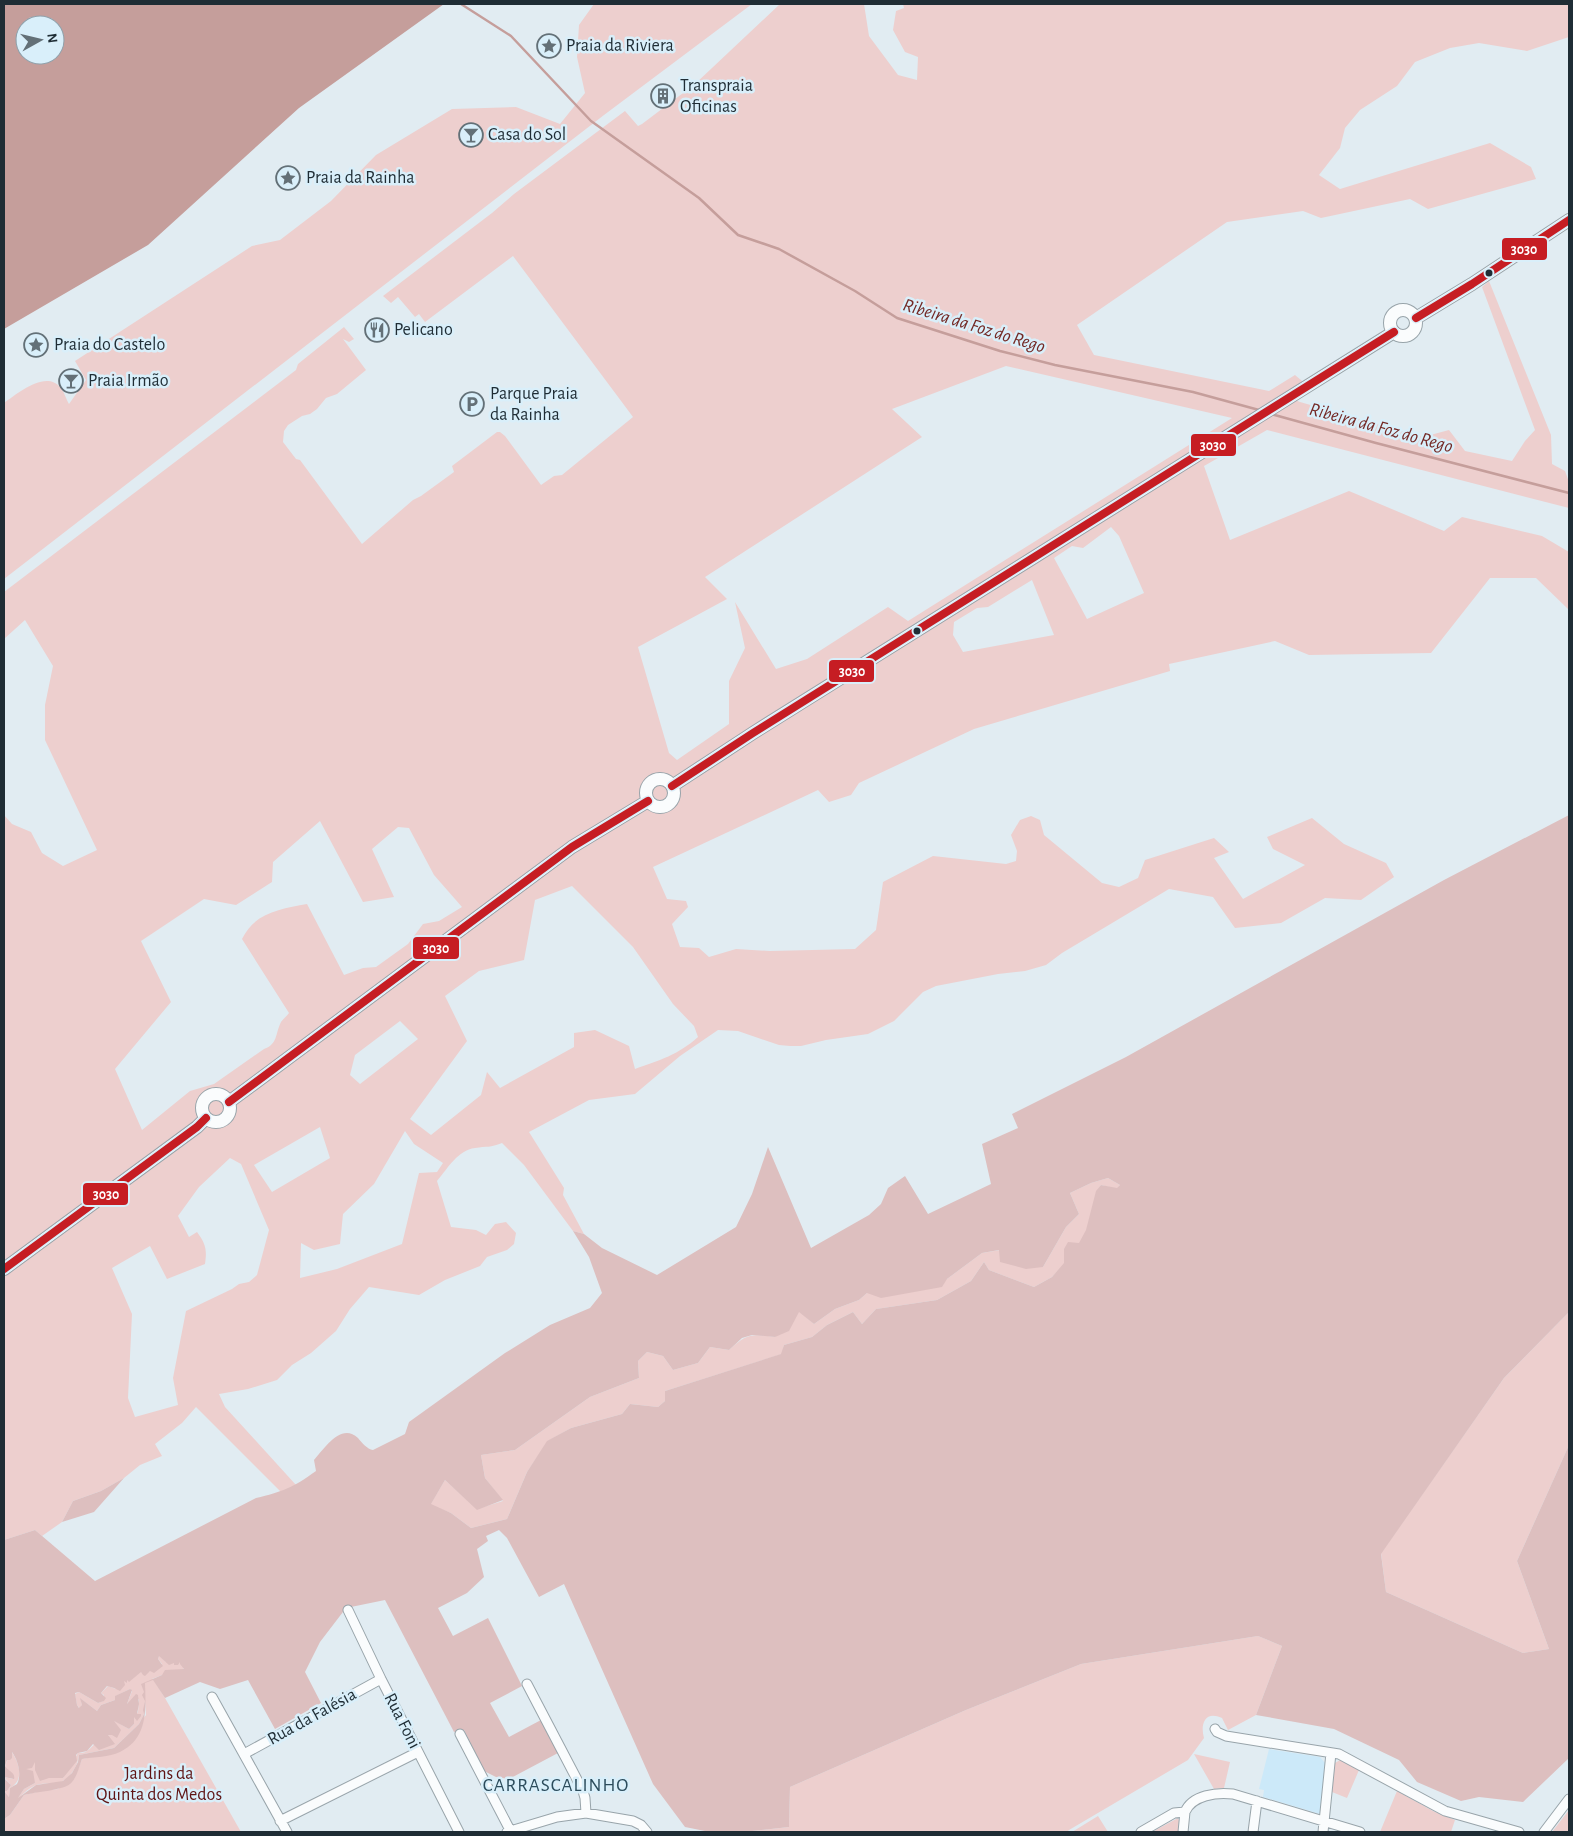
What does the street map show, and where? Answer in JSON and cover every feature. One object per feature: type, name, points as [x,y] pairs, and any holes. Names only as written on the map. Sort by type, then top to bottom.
[{"type":"main road","points":[[1416,318],[1472,284],[1569,220]]},
{"type":"main road","points":[[1400,310],[1412,312],[1416,318],[1416,326],[1412,333],[1404,336],[1394,332],[1390,322],[1394,313],[1400,310]]},
{"type":"main road","points":[[229,1102],[572,847],[648,801],[646,793],[649,784],[662,779],[672,786],[753,733],[1394,332]]},
{"type":"main road","points":[[217,1094],[224,1096],[229,1102],[230,1109],[228,1115],[223,1120],[214,1122],[206,1118],[201,1107],[204,1100],[209,1095],[217,1094]]},
{"type":"main road","points":[[4,1269],[206,1118]]},
{"type":"street","name":"Rua Foni","points":[[348,1610],[459,1832]]},
{"type":"street","name":"Rua da Falésia","points":[[244,1754],[381,1679]]},
{"type":"street","points":[[527,1684],[583,1791],[586,1813]]},
{"type":"street","points":[[212,1697],[287,1832]]},
{"type":"street","points":[[1215,1729],[1226,1736],[1331,1753],[1353,1761],[1445,1811],[1519,1832]]},
{"type":"street","points":[[460,1734],[511,1832]]},
{"type":"street","points":[[280,1821],[418,1752]]},
{"type":"street","points":[[1323,1832],[1331,1753]]},
{"type":"street","points":[[1183,1832],[1185,1812],[1189,1805],[1199,1799],[1219,1794],[1233,1794],[1360,1832]]},
{"type":"street","points":[[1544,1832],[1569,1799]]},
{"type":"street","points":[[1254,1832],[1257,1801]]},
{"type":"street","points":[[1141,1832],[1174,1814],[1185,1812]]},
{"type":"street","points":[[507,1832],[557,1817],[586,1813],[633,1821],[641,1825],[647,1832]]},
{"type":"shaded area","points":[[4,4],[444,4],[299,108],[148,245],[4,329]]},
{"type":"shaded area","points":[[1569,815],[1569,1312],[1504,1378],[1381,1554],[1386,1592],[1523,1653],[1549,1649],[1517,1561],[1569,1445],[1569,1758],[1523,1802],[1479,1797],[1461,1801],[1417,1782],[1399,1760],[1334,1729],[1256,1715],[1282,1646],[1258,1636],[1081,1664],[966,1710],[790,1787],[789,1827],[743,1832],[710,1832],[685,1827],[653,1784],[564,1584],[539,1597],[507,1538],[499,1530],[486,1536],[488,1541],[477,1549],[484,1577],[467,1593],[438,1608],[453,1636],[488,1618],[522,1686],[490,1703],[509,1737],[541,1720],[558,1753],[509,1779],[496,1777],[484,1771],[464,1730],[454,1732],[385,1600],[346,1608],[320,1642],[305,1672],[321,1703],[275,1729],[248,1680],[220,1689],[200,1682],[165,1698],[153,1680],[145,1683],[145,1703],[145,1713],[143,1722],[136,1739],[129,1746],[111,1755],[82,1759],[76,1776],[70,1784],[56,1789],[24,1795],[10,1815],[4,1819],[4,1791],[9,1797],[10,1788],[17,1784],[19,1772],[18,1763],[12,1752],[12,1758],[7,1760],[5,1766],[13,1774],[14,1779],[4,1777],[4,1540],[35,1530],[95,1581],[256,1498],[281,1491],[301,1481],[316,1471],[314,1460],[339,1435],[345,1433],[352,1434],[373,1450],[405,1434],[409,1422],[505,1353],[550,1325],[590,1308],[602,1293],[589,1257],[573,1231],[584,1234],[602,1248],[657,1275],[736,1227],[752,1194],[768,1147],[811,1248],[869,1215],[881,1204],[888,1188],[905,1176],[928,1214],[991,1184],[982,1144],[1018,1128],[1012,1114],[1126,1057],[1444,880]],"holes":[[[1108,1178],[1120,1185],[1117,1188],[1101,1185],[1096,1191],[1086,1230],[1079,1243],[1068,1242],[1064,1249],[1064,1263],[1052,1277],[1034,1287],[989,1270],[984,1262],[971,1281],[937,1300],[876,1309],[862,1324],[853,1312],[827,1325],[812,1337],[784,1345],[781,1354],[665,1391],[665,1401],[658,1407],[630,1404],[622,1414],[571,1428],[547,1441],[527,1472],[507,1519],[471,1528],[451,1513],[431,1504],[445,1480],[477,1510],[503,1500],[485,1478],[481,1455],[515,1450],[590,1397],[639,1378],[638,1361],[647,1352],[663,1356],[673,1370],[698,1363],[710,1347],[729,1350],[742,1338],[752,1335],[775,1337],[789,1331],[799,1312],[814,1324],[835,1309],[859,1300],[867,1293],[881,1298],[942,1287],[947,1279],[982,1253],[999,1250],[1000,1262],[1026,1269],[1043,1267],[1066,1227],[1079,1214],[1070,1193],[1091,1183]],[[159,1656],[169,1665],[174,1663],[174,1665],[178,1665],[180,1662],[184,1669],[165,1670],[162,1675],[141,1684],[144,1692],[142,1695],[145,1701],[144,1714],[139,1724],[114,1748],[79,1755],[78,1762],[72,1773],[63,1781],[36,1785],[18,1798],[24,1789],[35,1783],[33,1771],[26,1769],[32,1768],[35,1762],[35,1770],[40,1781],[49,1778],[63,1778],[77,1761],[76,1755],[78,1753],[87,1751],[93,1744],[99,1750],[115,1744],[108,1735],[117,1738],[121,1730],[114,1721],[129,1729],[134,1724],[134,1717],[137,1721],[141,1716],[141,1714],[137,1714],[138,1695],[136,1694],[127,1704],[132,1690],[130,1689],[115,1696],[115,1700],[101,1705],[97,1711],[80,1698],[82,1705],[79,1708],[75,1693],[79,1692],[98,1703],[104,1701],[106,1698],[101,1693],[107,1686],[120,1691],[125,1685],[124,1681],[127,1683],[127,1680],[129,1682],[141,1672],[145,1676],[150,1671],[154,1673],[163,1666],[158,1659]]]},
{"type":"shaded area","points":[[124,1478],[94,1512],[62,1522],[73,1501],[101,1491]]},
{"type":"shaded area","points":[[1269,1749],[1320,1757],[1325,1763],[1320,1814],[1263,1797],[1264,1790],[1259,1789]]},
{"type":"shaded area","points":[[4,1778],[11,1785],[7,1791],[4,1791]]},
{"type":"green space","points":[[594,4],[752,4],[604,115],[4,579],[4,403],[31,385],[47,381],[54,382],[60,387],[69,404],[86,380],[75,361],[252,246],[280,240],[331,201],[376,155],[452,109],[516,107],[560,124],[585,93],[577,57],[579,25]]},
{"type":"green space","points":[[780,4],[864,4],[869,36],[898,75],[917,80],[918,57],[905,52],[893,30],[896,11],[904,8],[903,4],[1569,4],[1569,37],[1527,51],[1479,43],[1450,48],[1415,62],[1397,86],[1360,110],[1345,128],[1340,148],[1319,175],[1340,189],[1490,143],[1531,167],[1536,179],[1428,209],[1410,199],[1321,218],[1303,211],[1227,222],[1077,325],[1094,355],[1269,391],[1295,375],[1308,386],[1290,398],[1300,402],[1423,437],[1449,430],[1465,451],[1512,461],[1535,430],[1482,287],[1489,281],[1551,435],[1552,464],[1565,471],[1569,482],[1569,508],[1267,430],[1204,466],[1230,540],[1349,491],[1444,531],[1462,517],[1542,536],[1569,552],[1569,610],[1536,578],[1490,578],[1431,653],[1309,655],[1275,641],[1169,664],[1170,671],[974,729],[859,783],[851,795],[829,802],[818,790],[653,867],[667,899],[686,901],[688,907],[672,924],[680,947],[699,948],[709,957],[736,949],[770,951],[855,949],[876,930],[883,882],[933,856],[1006,864],[1016,861],[1017,851],[1011,835],[1020,820],[1031,816],[1040,820],[1044,835],[1102,883],[1119,887],[1138,878],[1145,860],[1214,838],[1229,852],[1214,858],[1243,899],[1305,865],[1273,849],[1267,837],[1312,818],[1344,844],[1386,863],[1394,877],[1361,900],[1325,898],[1281,923],[1235,928],[1213,897],[1169,889],[1062,953],[1046,965],[1025,971],[998,974],[936,986],[923,992],[894,1021],[868,1034],[801,1046],[790,1046],[779,1045],[738,1031],[718,1030],[680,1056],[635,1094],[589,1100],[529,1132],[564,1188],[563,1195],[584,1234],[573,1231],[524,1165],[502,1143],[469,1149],[454,1160],[437,1181],[451,1227],[476,1230],[486,1235],[495,1224],[506,1222],[516,1233],[514,1244],[507,1250],[487,1257],[480,1266],[445,1280],[419,1295],[369,1287],[350,1309],[336,1331],[311,1353],[292,1365],[277,1380],[248,1389],[219,1394],[225,1407],[296,1485],[281,1492],[196,1407],[182,1423],[155,1444],[162,1456],[140,1465],[124,1478],[101,1491],[73,1501],[62,1522],[42,1536],[35,1530],[4,1540],[4,815],[12,824],[31,832],[42,853],[63,866],[97,850],[45,740],[45,705],[53,666],[25,620],[4,639],[4,592],[296,370],[298,364],[344,327],[354,339],[349,342],[343,339],[366,370],[337,394],[326,398],[310,414],[302,416],[288,425],[284,431],[283,442],[296,459],[300,460],[362,544],[413,500],[454,472],[452,466],[497,432],[505,436],[541,485],[554,476],[562,475],[633,417],[513,256],[425,322],[419,314],[415,317],[398,297],[391,303],[383,296],[625,111],[638,126],[695,84]],"holes":[[[1006,366],[1232,418],[908,621],[888,607],[807,659],[776,669],[735,602],[745,648],[729,681],[729,724],[677,760],[669,753],[638,647],[727,599],[705,577],[922,437],[892,409]],[[1111,527],[1119,536],[1144,593],[1087,619],[1054,558],[1072,546],[1083,548]],[[1032,580],[1054,635],[963,652],[953,635],[954,622],[977,608],[988,607]],[[320,821],[363,902],[394,897],[372,849],[398,827],[409,828],[434,875],[462,907],[439,921],[423,924],[408,944],[376,967],[363,968],[344,975],[307,904],[278,910],[261,917],[247,930],[242,939],[289,1013],[281,1022],[274,1041],[269,1047],[214,1084],[190,1091],[142,1130],[115,1069],[171,1002],[141,941],[204,899],[236,905],[272,882],[273,862]],[[572,886],[633,947],[673,1004],[694,1026],[698,1037],[676,1053],[635,1069],[629,1046],[595,1030],[574,1033],[574,1047],[500,1088],[487,1072],[481,1095],[431,1135],[410,1119],[467,1041],[445,996],[479,971],[524,960],[535,900]],[[400,1021],[418,1039],[360,1084],[350,1075],[355,1055]],[[320,1127],[330,1158],[272,1192],[254,1165]],[[405,1131],[414,1144],[443,1163],[437,1172],[419,1173],[402,1244],[337,1269],[300,1278],[301,1243],[314,1250],[340,1244],[343,1214],[374,1184]],[[230,1158],[241,1164],[269,1230],[257,1275],[249,1282],[239,1284],[186,1311],[173,1378],[178,1405],[135,1417],[128,1398],[132,1314],[112,1268],[150,1246],[167,1279],[205,1264],[206,1251],[202,1240],[197,1232],[189,1237],[178,1216],[199,1187]]]},
{"type":"green space","points":[[1108,1178],[1120,1185],[1117,1189],[1101,1185],[1097,1191],[1089,1224],[1083,1239],[1079,1244],[1064,1249],[1065,1263],[1052,1277],[1034,1287],[989,1270],[984,1262],[971,1281],[937,1300],[876,1309],[862,1324],[853,1312],[827,1325],[812,1337],[784,1345],[782,1354],[665,1391],[665,1401],[658,1407],[630,1404],[622,1414],[571,1428],[548,1441],[527,1472],[507,1519],[471,1528],[451,1513],[430,1505],[445,1480],[477,1509],[503,1501],[485,1478],[481,1455],[515,1450],[590,1397],[639,1378],[638,1361],[647,1352],[663,1356],[673,1370],[698,1363],[710,1347],[729,1350],[741,1340],[750,1336],[775,1337],[799,1311],[814,1324],[835,1309],[859,1300],[867,1293],[947,1279],[982,1253],[1000,1250],[1043,1267],[1066,1227],[1079,1214],[1070,1193],[1091,1183]]},
{"type":"green space","points":[[1569,1312],[1569,1445],[1517,1561],[1549,1649],[1523,1653],[1386,1592],[1381,1553],[1504,1378]]},
{"type":"green space","points":[[1258,1636],[1282,1646],[1256,1715],[1228,1730],[1222,1718],[1216,1716],[1208,1717],[1203,1723],[1204,1738],[1188,1760],[1067,1832],[743,1832],[789,1827],[790,1787],[966,1710],[1081,1664]]},
{"type":"green space","name":"Jardins da Quinta dos Medos","points":[[159,1655],[166,1662],[181,1659],[184,1670],[152,1679],[165,1698],[241,1832],[4,1832],[4,1819],[10,1815],[24,1795],[58,1789],[77,1772],[82,1759],[119,1752],[146,1715],[145,1701],[144,1714],[139,1724],[114,1748],[79,1755],[74,1770],[66,1779],[57,1783],[36,1785],[15,1802],[24,1789],[35,1783],[24,1768],[35,1760],[49,1778],[63,1778],[78,1753],[84,1753],[104,1736],[112,1735],[117,1726],[113,1720],[129,1729],[134,1724],[133,1718],[138,1712],[139,1699],[127,1704],[132,1691],[130,1689],[116,1696],[115,1700],[101,1705],[97,1711],[81,1699],[82,1705],[80,1709],[77,1705],[75,1694],[79,1692],[98,1703],[103,1701],[104,1695],[101,1693],[108,1686],[116,1689],[124,1679],[126,1678],[129,1681],[141,1671],[142,1673],[148,1672],[162,1664],[158,1659]]},
{"type":"green space","points":[[11,1751],[18,1765],[19,1776],[15,1785],[10,1788],[9,1797],[4,1791],[7,1791],[11,1785],[4,1777],[13,1779],[5,1766]]},
{"type":"green space","points":[[1194,1754],[1230,1762],[1224,1788],[1214,1789]]},
{"type":"green space","points":[[1340,1760],[1359,1770],[1347,1798],[1332,1792],[1335,1763]]},
{"type":"green space","points":[[1397,1791],[1433,1811],[1455,1820],[1451,1832],[1380,1832]]},
{"type":"green space","points":[[1569,1810],[1569,1832],[1552,1832]]},
{"type":"green space","points":[[1098,1816],[1108,1832],[1072,1832]]},
{"type":"green space","points":[[1178,1818],[1178,1832],[1152,1832]]},
{"type":"waterway","name":"Ribeira da Foz do Rego","points":[[461,4],[511,36],[591,121],[699,198],[738,235],[779,249],[855,291],[897,318],[1000,351],[1055,365],[1193,392],[1259,410]]},
{"type":"waterway","name":"Ribeira da Foz do Rego","points":[[1271,414],[1569,493]]},
{"type":"transit line","name":"3030","points":[[1416,318],[1472,284],[1569,220]]},
{"type":"transit line","name":"3030","points":[[672,786],[753,733],[1394,332]]},
{"type":"transit line","name":"3030","points":[[229,1102],[572,847],[648,801]]},
{"type":"transit line","name":"3030","points":[[4,1269],[197,1127],[206,1118]]},
{"type":"place","name":"Praia da Riviera","points":[[549,46]]},
{"type":"place","name":"Transpraia Oficinas","points":[[663,96]]},
{"type":"place","name":"Casa do Sol","points":[[471,135]]},
{"type":"place","name":"Praia da Rainha","points":[[288,178]]},
{"type":"place","name":"Pelicano","points":[[377,330]]},
{"type":"place","name":"Praia do Castelo","points":[[36,345]]},
{"type":"place","name":"Praia Irmão","points":[[71,381]]},
{"type":"place","name":"Parque Praia da Rainha","points":[[472,404]]},
{"type":"district","name":"CARRASCALINHO","points":[[556,1785]]}]
